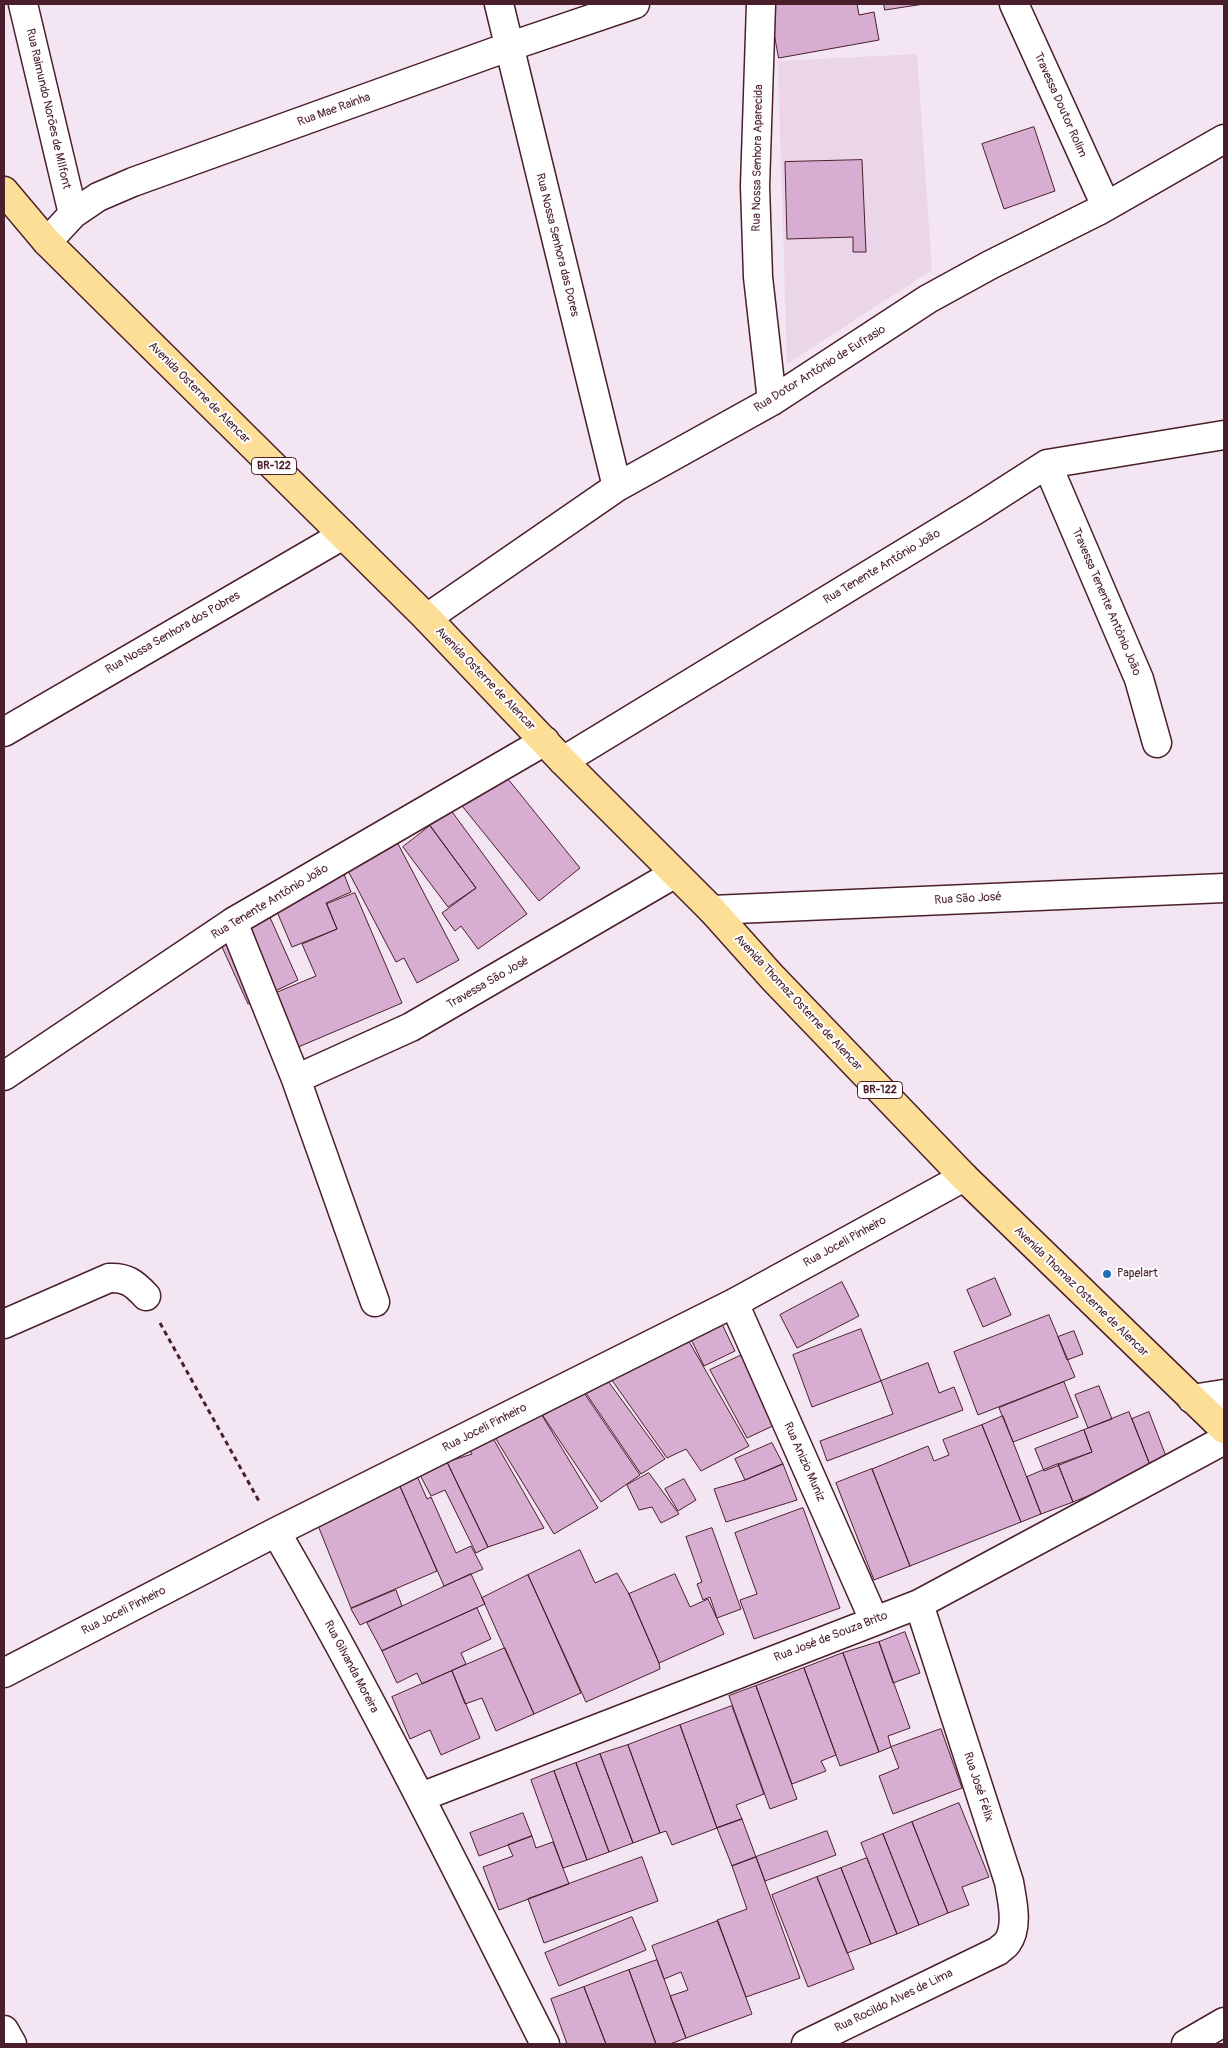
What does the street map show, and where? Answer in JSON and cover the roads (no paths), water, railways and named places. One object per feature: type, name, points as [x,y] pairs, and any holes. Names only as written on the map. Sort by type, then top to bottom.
[{"type":"highway","name":"Avenida Osterne de Alencar","points":[[4,191],[47,242],[426,618],[554,751]]},
{"type":"highway","name":"Avenida Thomaz Osterne de Alencar","points":[[554,751],[674,874],[712,910],[772,977],[964,1177],[1224,1429]]},
{"type":"street","name":"Rua Raimundo Norões de MIlfont","points":[[23,4],[73,214]]},
{"type":"street","name":"Rua Nossa Senhora das Dores","points":[[499,4],[617,487]]},
{"type":"street","name":"Rua Mae Rainha","points":[[47,242],[73,214],[98,197],[133,182],[508,47],[635,4]]},
{"type":"street","name":"Rua Nossa Senhora Aparecida","points":[[761,4],[755,196],[758,277],[772,401]]},
{"type":"street","name":"Travessa Doutor Rolim","points":[[1014,4],[1106,206]]},
{"type":"street","name":"Rua Dotor Antônio de Eufrasio","points":[[426,618],[617,487],[772,401],[928,299],[1106,206],[1224,139]]},
{"type":"street","name":"Rua Tenente Antônio João","points":[[4,1076],[233,922],[554,751],[978,509],[1047,464],[1224,435]]},
{"type":"street","name":"Travessa Tenente Antônio João","points":[[1047,464],[1138,679],[1157,743]]},
{"type":"street","name":"Rua Nossa Senhora dos Pobres","points":[[4,732],[343,535]]},
{"type":"street","name":"Travessa São José","points":[[296,1080],[411,1027],[674,874]]},
{"type":"street","name":"Rua São José","points":[[712,910],[1224,888]]},
{"type":"street","points":[[233,922],[296,1080],[375,1302]]},
{"type":"street","name":"Rua Joceli Pinheiro","points":[[4,1673],[276,1532],[734,1303],[964,1177]]},
{"type":"street","points":[[4,1324],[109,1278],[121,1277],[133,1282],[146,1296]]},
{"type":"street","name":"Rua Anizio Muniz","points":[[734,1303],[874,1620]]},
{"type":"street","points":[[1192,1399],[1224,1394]]},
{"type":"street","name":"Rua José de Souza Brito","points":[[421,1797],[919,1604],[1224,1440]]},
{"type":"street","name":"Rua Gilvanda Moreira","points":[[276,1532],[314,1597],[421,1797],[545,2044]]},
{"type":"street","name":"Rua José Félix","points":[[919,1604],[1011,1892],[1014,1911],[1008,1942],[998,1951],[983,1958]]},
{"type":"street","name":"Rua Rocildo Alves de Lima","points":[[806,2044],[983,1958]]},
{"type":"street","points":[[1186,2044],[1224,2022]]},
{"type":"street","points":[[4,2030],[12,2044]]},
{"type":"place","name":"Papelart","points":[[1107,1274]]}]
